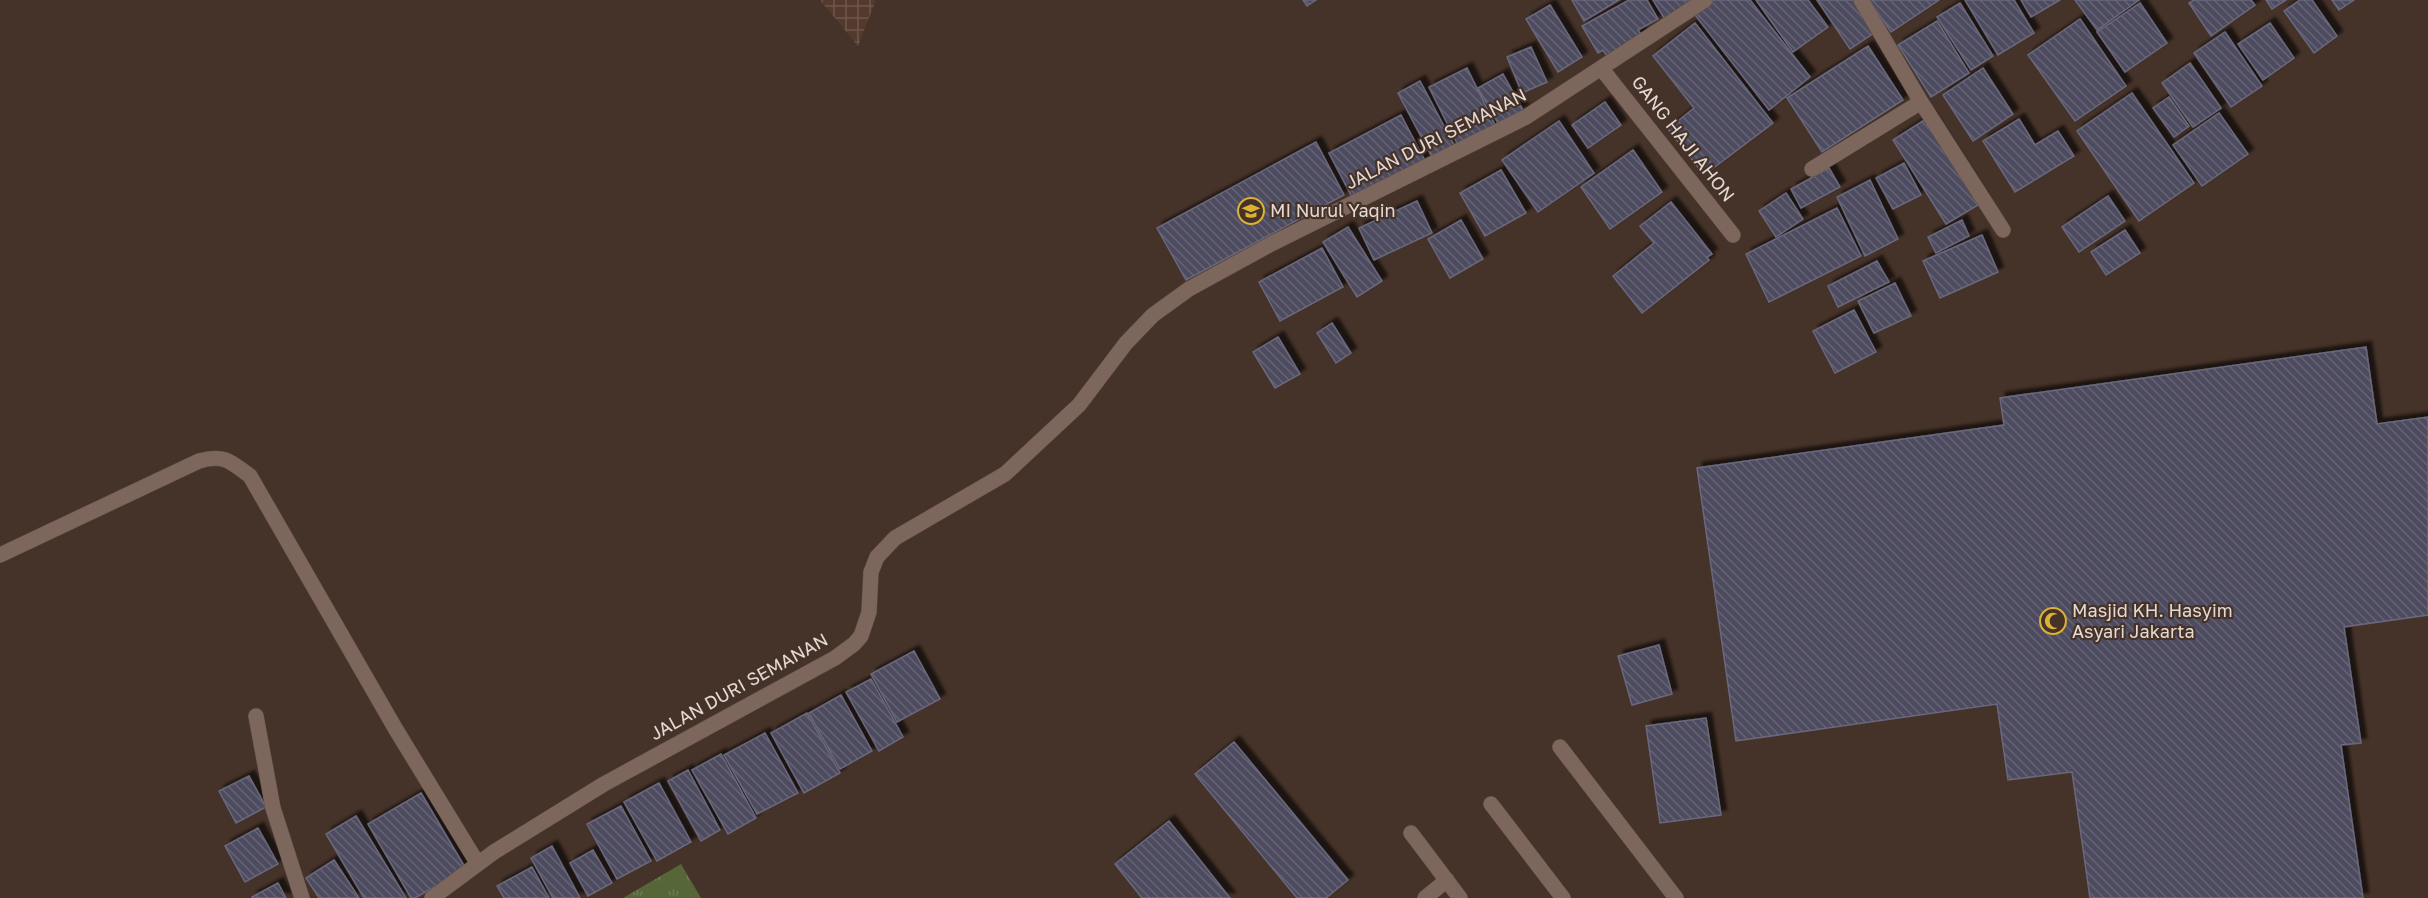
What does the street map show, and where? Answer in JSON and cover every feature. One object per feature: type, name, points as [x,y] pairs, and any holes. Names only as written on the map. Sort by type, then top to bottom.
[{"type":"street","name":"JALAN DURI SEMANAN","points":[[432,898],[494,852],[604,783],[835,658],[854,644],[861,636],[867,620],[871,573],[877,557],[895,538],[1005,474],[1079,405],[1126,343],[1153,315],[1189,289],[1271,244],[1526,117],[1705,0]]},
{"type":"street","points":[[1861,0],[1921,102],[2003,231]]},
{"type":"street","name":"GANG HAJI AHON","points":[[1601,68],[1733,235]]},
{"type":"street","points":[[1812,169],[1921,102]]},
{"type":"street","points":[[0,555],[199,461],[213,457],[226,458],[250,476],[395,728],[478,864]]},
{"type":"street","points":[[256,716],[273,808],[302,898]]},
{"type":"street","points":[[1560,747],[1672,897]]},
{"type":"street","points":[[1491,804],[1563,898]]},
{"type":"street","points":[[1411,833],[1461,898]]},
{"type":"street","points":[[1425,898],[1447,880]]},
{"type":"shaded area","points":[[820,0],[876,0],[858,46]]},
{"type":"green space","points":[[681,864],[701,898],[623,898]]},
{"type":"building","points":[[1303,0],[1316,0],[1307,6]]},
{"type":"building","points":[[1572,0],[1619,0],[1584,21]]},
{"type":"building","points":[[1629,0],[1647,0],[1658,19],[1638,30],[1642,36],[1607,56],[1603,50],[1598,53],[1582,26]]},
{"type":"building","points":[[1653,0],[1700,0],[1666,21]]},
{"type":"building","points":[[1714,0],[1750,0],[1810,77],[1769,110],[1695,15]]},
{"type":"building","points":[[1756,0],[1808,0],[1828,27],[1793,52]]},
{"type":"building","points":[[1817,0],[1857,0],[1877,31],[1850,49]]},
{"type":"building","points":[[1869,0],[1939,0],[1891,32]]},
{"type":"building","points":[[1965,0],[2014,0],[2034,33],[1998,55]]},
{"type":"building","points":[[2021,0],[2060,0],[2031,17]]},
{"type":"building","points":[[2075,0],[2139,0],[2097,30]]},
{"type":"building","points":[[2194,0],[2251,0],[2255,5],[2211,36],[2189,3]]},
{"type":"building","points":[[2266,0],[2286,0],[2272,9]]},
{"type":"building","points":[[2300,0],[2312,0],[2337,36],[2314,53],[2284,11]]},
{"type":"building","points":[[2332,0],[2354,0],[2339,10]]},
{"type":"building","points":[[1960,3],[1993,56],[1971,70],[1937,17]]},
{"type":"building","points":[[2140,3],[2167,43],[2125,72],[2097,32]]},
{"type":"building","points":[[1550,5],[1582,57],[1558,72],[1526,19]]},
{"type":"building","points":[[2080,19],[2126,86],[2075,121],[2028,55]]},
{"type":"building","points":[[1937,21],[1969,73],[1931,97],[1898,45]]},
{"type":"building","points":[[1695,23],[1773,123],[1704,175],[1668,129],[1694,108],[1653,56]]},
{"type":"building","points":[[2270,23],[2294,58],[2263,80],[2238,44]]},
{"type":"building","points":[[2225,32],[2262,86],[2231,107],[2194,53]]},
{"type":"building","points":[[1868,46],[1903,100],[1822,152],[1787,98]]},
{"type":"building","points":[[1531,47],[1547,82],[1522,93],[1507,57]]},
{"type":"building","points":[[2190,63],[2221,108],[2193,127],[2162,83]]},
{"type":"building","points":[[1467,68],[1496,127],[1458,145],[1429,87]]},
{"type":"building","points":[[1983,68],[2013,114],[1973,141],[1943,95]]},
{"type":"building","points":[[1503,74],[1523,110],[1498,123],[1478,88]]},
{"type":"building","points":[[1420,81],[1454,145],[1432,157],[1398,93]]},
{"type":"building","points":[[2132,93],[2194,183],[2139,221],[2077,131]]},
{"type":"building","points":[[2169,97],[2189,126],[2174,137],[2153,108]]},
{"type":"building","points":[[1605,102],[1621,125],[1588,148],[1572,125]]},
{"type":"building","points":[[2219,113],[2248,154],[2202,186],[2173,145]]},
{"type":"building","points":[[1401,115],[1425,161],[1353,199],[1329,153]]},
{"type":"building","points":[[1929,117],[1983,202],[1946,224],[1893,140]]},
{"type":"building","points":[[2019,119],[2035,145],[2058,131],[2074,156],[2015,192],[1983,141]]},
{"type":"building","points":[[1559,121],[1594,173],[1538,212],[1502,160]]},
{"type":"building","name":"MI Nurul Yaqin","points":[[1316,142],[1344,195],[1186,280],[1157,228]]},
{"type":"building","points":[[1633,150],[1662,192],[1610,229],[1581,187]]},
{"type":"building","points":[[1904,163],[1921,195],[1893,209],[1876,178]]},
{"type":"building","points":[[1829,168],[1840,187],[1801,208],[1791,189]]},
{"type":"building","points":[[1501,170],[1526,213],[1485,236],[1460,193]]},
{"type":"building","points":[[1870,180],[1898,239],[1865,256],[1837,197]]},
{"type":"building","points":[[1786,193],[1803,219],[1776,237],[1759,211]]},
{"type":"building","points":[[2108,196],[2125,221],[2079,252],[2062,227]]},
{"type":"building","points":[[1417,201],[1432,233],[1374,260],[1359,228]]},
{"type":"building","points":[[1671,202],[1712,254],[1707,257],[1709,260],[1642,313],[1613,276],[1654,243],[1640,226]]},
{"type":"building","points":[[1837,208],[1861,256],[1769,302],[1746,254]]},
{"type":"building","points":[[1461,220],[1483,259],[1450,278],[1428,239]]},
{"type":"building","points":[[1962,220],[1969,236],[1936,253],[1928,237]]},
{"type":"building","points":[[1348,227],[1382,281],[1357,297],[1323,242]]},
{"type":"building","points":[[2125,230],[2140,253],[2106,275],[2091,252]]},
{"type":"building","points":[[1982,235],[1998,272],[1940,298],[1923,261]]},
{"type":"building","points":[[1322,248],[1343,287],[1280,321],[1259,282]]},
{"type":"building","points":[[1877,261],[1889,282],[1838,307],[1828,286]]},
{"type":"building","points":[[1895,283],[1911,316],[1874,333],[1858,301]]},
{"type":"building","points":[[1854,310],[1876,352],[1835,373],[1813,331]]},
{"type":"building","points":[[1332,323],[1351,353],[1336,363],[1317,333]]},
{"type":"building","points":[[1278,337],[1300,374],[1275,388],[1253,352]]},
{"type":"building","name":"Masjid KH. Hasyim Asyari Jakarta","points":[[2366,347],[2377,424],[2428,417],[2428,615],[2344,627],[2361,743],[2341,745],[2363,898],[2090,898],[2072,772],[2008,780],[1997,704],[1736,741],[1697,468],[2004,425],[2000,398]]},
{"type":"building","points":[[1659,645],[1672,694],[1632,705],[1618,656]]},
{"type":"building","points":[[914,651],[940,699],[897,722],[871,674]]},
{"type":"building","points":[[871,679],[903,737],[879,751],[846,692]]},
{"type":"building","points":[[841,695],[872,751],[840,769],[809,713]]},
{"type":"building","points":[[807,713],[840,773],[804,793],[771,733]]},
{"type":"building","points":[[1706,718],[1721,815],[1660,823],[1646,726]]},
{"type":"building","points":[[765,733],[798,793],[757,814],[724,755]]},
{"type":"building","points":[[1234,742],[1348,880],[1326,898],[1297,898],[1195,774]]},
{"type":"building","points":[[721,754],[756,818],[728,834],[692,770]]},
{"type":"building","points":[[688,770],[720,830],[701,841],[668,781]]},
{"type":"building","points":[[249,776],[266,807],[236,823],[219,791]]},
{"type":"building","points":[[659,783],[691,842],[657,861],[624,802]]},
{"type":"building","points":[[421,793],[466,869],[415,898],[411,898],[368,824]]},
{"type":"building","points":[[621,806],[651,861],[617,879],[587,824]]},
{"type":"building","points":[[356,816],[406,898],[364,898],[326,834]]},
{"type":"building","points":[[1169,821],[1230,898],[1142,898],[1115,864]]},
{"type":"building","points":[[258,828],[278,864],[245,882],[225,846]]},
{"type":"building","points":[[552,846],[580,898],[553,898],[531,858]]},
{"type":"building","points":[[593,850],[612,883],[588,896],[570,863]]},
{"type":"building","points":[[334,860],[359,898],[319,898],[306,878]]},
{"type":"building","points":[[532,867],[549,898],[504,898],[497,886]]},
{"type":"building","points":[[278,883],[286,898],[252,898],[252,897]]},
{"type":"place","name":"MI Nurul Yaqin","points":[[1251,211]]},
{"type":"place","name":"Masjid KH. Hasyim Asyari Jakarta","points":[[2053,621]]}]
